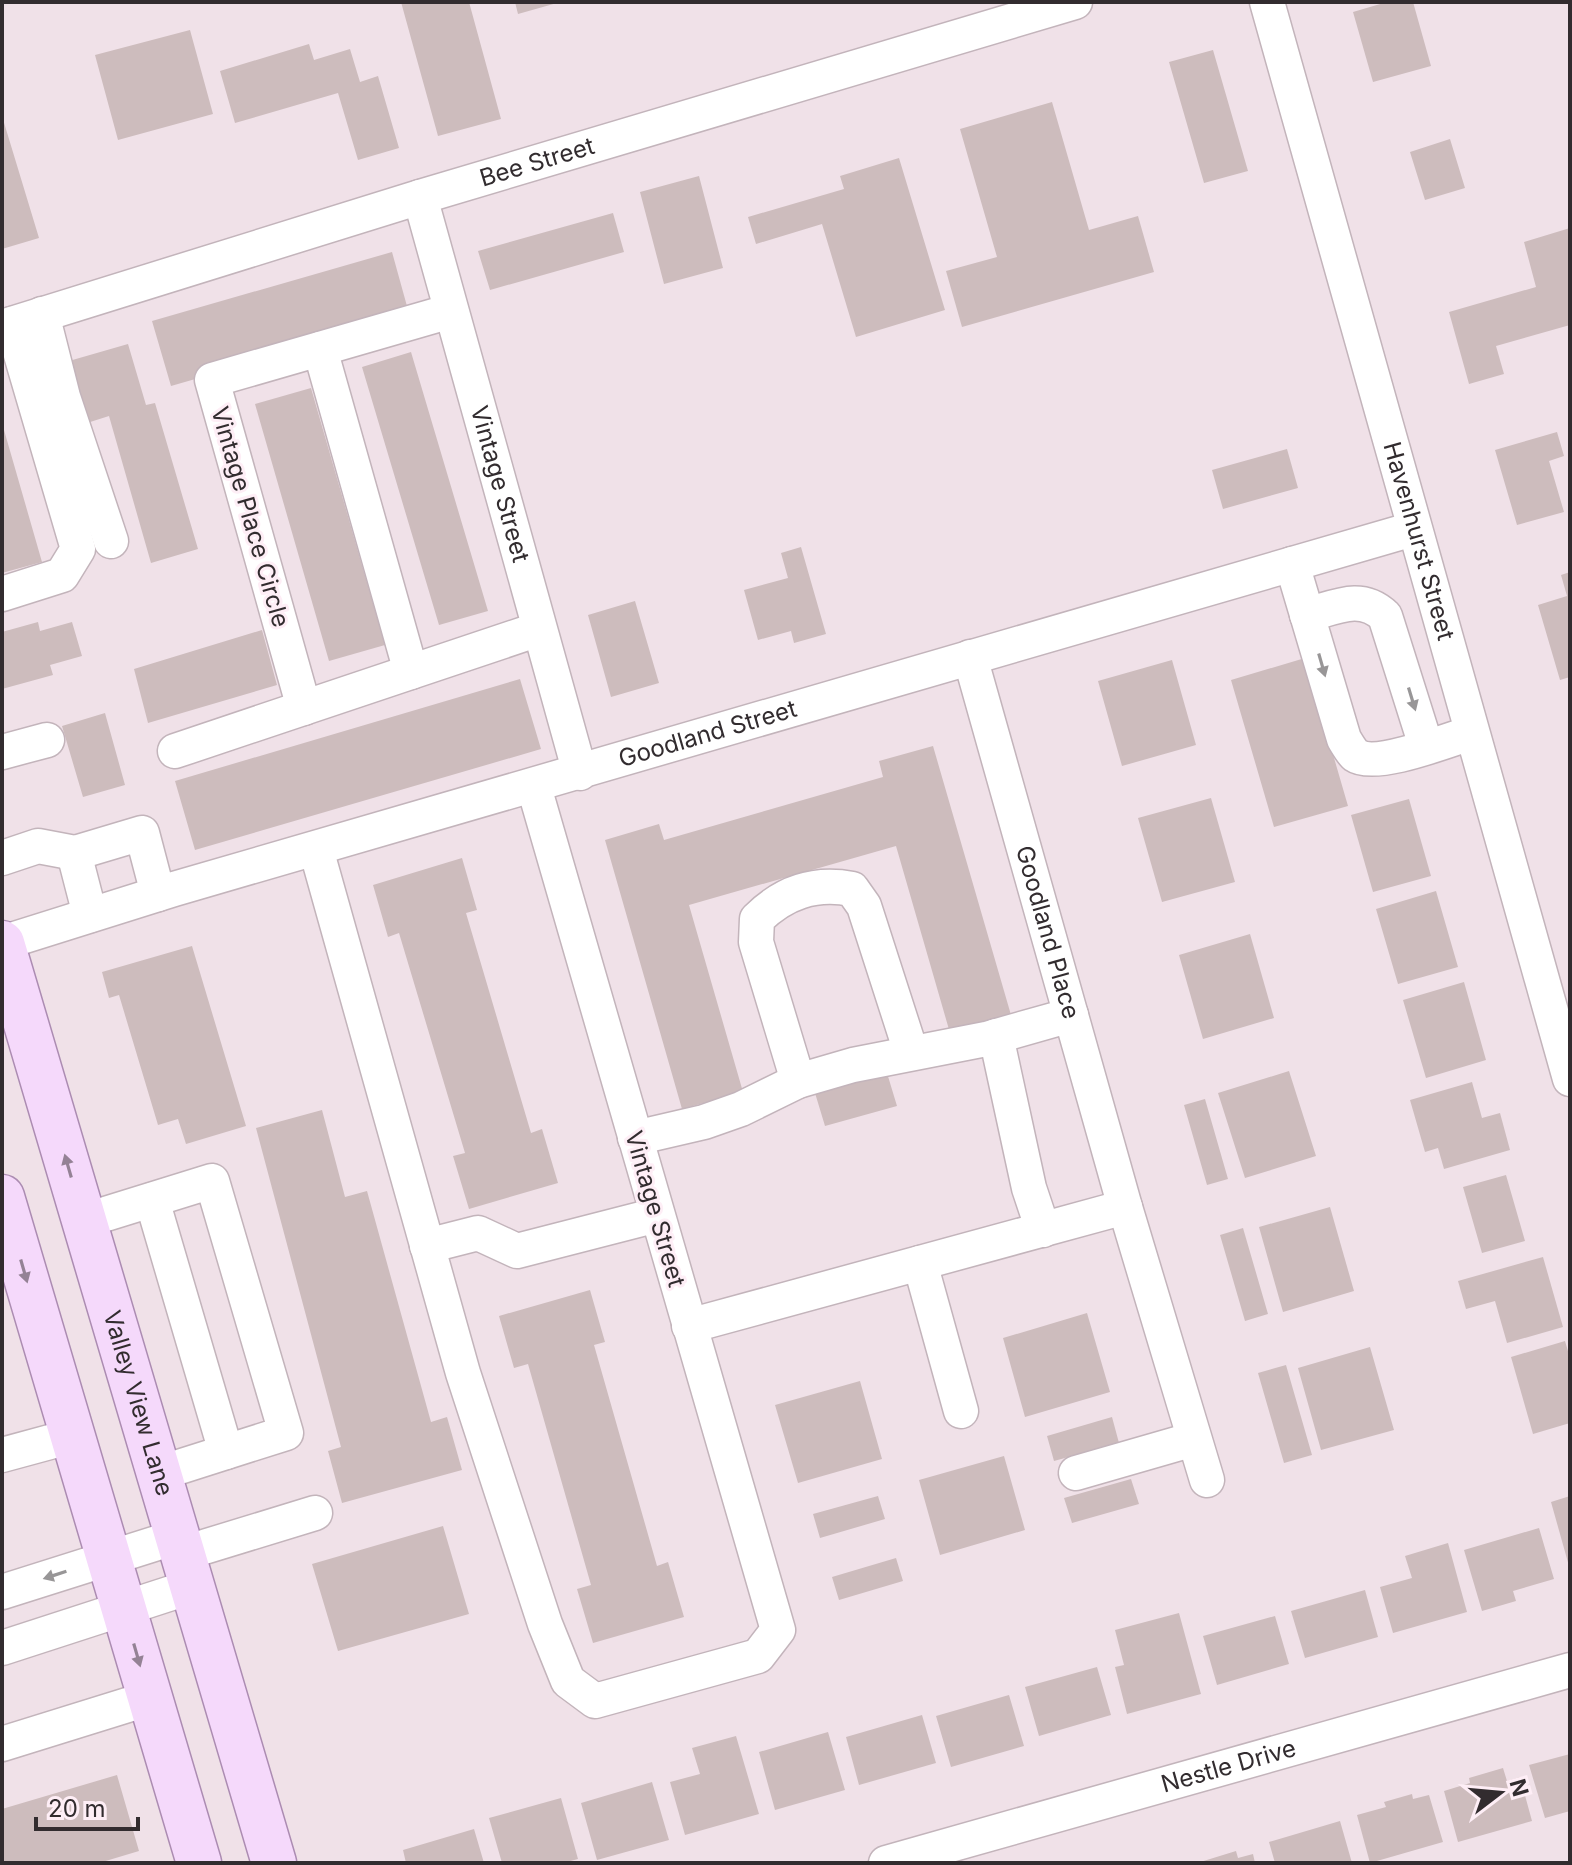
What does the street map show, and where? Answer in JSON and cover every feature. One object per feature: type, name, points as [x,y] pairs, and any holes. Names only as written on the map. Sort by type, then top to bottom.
[{"type":"main road","name":"Valley View Lane","points":[[4,957],[274,1863]]},
{"type":"main road","points":[[2,1197],[199,1863]]},
{"type":"street","name":"Bee Street","points":[[19,321],[420,197],[1075,2]]},
{"type":"street","name":"Havenhurst Street","points":[[1267,2],[1570,1079]]},
{"type":"street","name":"Vintage Street","points":[[420,197],[580,773]]},
{"type":"street","name":"Vintage Place Circle","points":[[304,708],[212,380],[451,311]]},
{"type":"street","points":[[2,594],[62,575],[78,549],[15,377],[19,321]]},
{"type":"street","points":[[19,321],[63,397],[111,541]]},
{"type":"street","points":[[320,349],[411,672]]},
{"type":"street","name":"Goodland Street","points":[[4,957],[90,915],[158,894],[1413,529]]},
{"type":"street","points":[[1292,564],[1344,739],[1354,754],[1366,759],[1384,758],[1471,733]]},
{"type":"street","points":[[1307,615],[1357,602],[1373,604],[1385,616],[1426,746]]},
{"type":"street","points":[[175,751],[539,629]]},
{"type":"street","name":"Goodland Place","points":[[970,657],[1125,1207],[1207,1480]]},
{"type":"street","points":[[2,752],[47,740]]},
{"type":"street","name":"Vintage Street","points":[[427,1246],[468,1388],[545,1624],[568,1681],[595,1701],[758,1656],[778,1630],[534,787]]},
{"type":"street","points":[[2,858],[38,846],[74,853],[142,833],[158,894]]},
{"type":"street","points":[[316,849],[427,1246],[478,1233],[517,1251],[657,1215]]},
{"type":"street","points":[[74,853],[90,915]]},
{"type":"street","points":[[798,1081],[756,942],[757,919],[774,902],[798,891],[828,884],[852,889],[864,906],[911,1052]]},
{"type":"street","points":[[635,1138],[741,1109],[798,1081],[911,1052],[996,1036],[1071,1015]]},
{"type":"street","points":[[996,1036],[1029,1188],[1043,1230]]},
{"type":"street","points":[[83,1221],[212,1181],[286,1433],[157,1474]]},
{"type":"street","points":[[152,1200],[226,1452]]},
{"type":"street","points":[[689,1326],[1125,1207]]},
{"type":"street","points":[[920,1263],[961,1411]]},
{"type":"street","points":[[2,1455],[72,1436]]},
{"type":"street","points":[[1076,1473],[1194,1439]]},
{"type":"street","points":[[2,1592],[109,1558],[182,1559],[315,1513]]},
{"type":"street","points":[[2,1648],[124,1609],[182,1559]]},
{"type":"street","name":"Nestle Drive","points":[[886,1863],[1570,1670]]},
{"type":"street","points":[[2,1744],[150,1698]]},
{"type":"building","points":[[401,2],[469,2],[501,119],[438,136]]},
{"type":"building","points":[[515,2],[557,2],[557,3],[518,14]]},
{"type":"building","points":[[1387,2],[1413,2],[1431,66],[1373,82],[1353,12]]},
{"type":"building","points":[[190,30],[213,114],[118,140],[95,55]]},
{"type":"building","points":[[309,44],[314,60],[350,49],[360,82],[378,76],[399,148],[358,160],[338,93],[235,123],[220,71]]},
{"type":"building","points":[[1213,50],[1248,171],[1204,183],[1169,62]]},
{"type":"building","points":[[1052,102],[1089,230],[1138,216],[1154,272],[962,327],[946,271],[997,257],[960,129]]},
{"type":"building","points":[[2,116],[39,238],[2,249]]},
{"type":"building","points":[[1450,139],[1465,188],[1425,200],[1410,152]]},
{"type":"building","points":[[899,158],[945,310],[856,337],[822,224],[756,244],[748,217],[844,189],[840,176]]},
{"type":"building","points":[[699,176],[723,268],[664,284],[640,192]]},
{"type":"building","points":[[613,213],[624,252],[490,290],[478,251]]},
{"type":"building","points":[[1570,228],[1570,325],[1496,346],[1504,374],[1469,384],[1449,312],[1536,287],[1524,242]]},
{"type":"building","points":[[392,252],[410,317],[171,386],[152,321]]},
{"type":"building","points":[[128,344],[146,405],[155,403],[198,549],[151,563],[109,416],[87,423],[69,361]]},
{"type":"building","points":[[411,352],[488,611],[439,625],[362,367]]},
{"type":"building","points":[[311,388],[385,645],[329,661],[255,404]]},
{"type":"building","points":[[2,423],[42,562],[2,573]]},
{"type":"building","points":[[1557,432],[1564,456],[1549,461],[1564,512],[1517,525],[1495,450]]},
{"type":"building","points":[[1287,449],[1298,488],[1223,509],[1212,470]]},
{"type":"building","points":[[801,547],[826,634],[794,643],[791,631],[758,640],[744,590],[788,578],[781,553]]},
{"type":"building","points":[[1570,572],[1570,677],[1560,680],[1538,605],[1567,596],[1561,575]]},
{"type":"building","points":[[635,601],[659,683],[611,697],[588,615]]},
{"type":"building","points":[[38,622],[40,631],[72,622],[82,656],[50,665],[53,675],[2,689],[2,632]]},
{"type":"building","points":[[262,630],[277,685],[148,723],[134,669]]},
{"type":"building","points":[[1305,658],[1348,806],[1274,827],[1231,680]]},
{"type":"building","points":[[1172,660],[1196,745],[1122,766],[1098,681]]},
{"type":"building","points":[[520,679],[541,749],[195,850],[175,781]]},
{"type":"building","points":[[105,713],[125,785],[83,797],[62,726]]},
{"type":"building","points":[[933,746],[1011,1015],[950,1033],[896,846],[689,905],[743,1092],[682,1109],[605,840],[659,824],[664,840],[883,777],[879,761]]},
{"type":"building","points":[[1211,798],[1235,882],[1162,902],[1138,818]]},
{"type":"building","points":[[1409,799],[1431,876],[1373,892],[1351,815]]},
{"type":"building","points":[[462,858],[477,910],[466,913],[531,1133],[542,1129],[558,1183],[469,1209],[453,1156],[465,1153],[399,933],[388,937],[373,885]]},
{"type":"building","points":[[1436,891],[1458,967],[1398,984],[1376,909]]},
{"type":"building","points":[[1250,934],[1274,1018],[1203,1039],[1179,955]]},
{"type":"building","points":[[192,946],[246,1126],[186,1144],[178,1119],[158,1125],[119,995],[109,998],[102,972]]},
{"type":"building","points":[[1464,982],[1486,1060],[1426,1078],[1403,1000]]},
{"type":"building","points":[[1289,1071],[1316,1156],[1245,1178],[1218,1093]]},
{"type":"building","points":[[887,1073],[897,1106],[825,1126],[815,1093]]},
{"type":"building","points":[[1472,1082],[1482,1118],[1500,1113],[1510,1150],[1444,1169],[1438,1148],[1425,1152],[1410,1100]]},
{"type":"building","points":[[1205,1099],[1228,1179],[1207,1185],[1184,1105]]},
{"type":"building","points":[[322,1110],[345,1197],[367,1191],[431,1422],[447,1417],[462,1470],[342,1503],[328,1451],[341,1447],[256,1128]]},
{"type":"building","points":[[1506,1175],[1525,1241],[1482,1253],[1463,1187]]},
{"type":"building","points":[[1330,1207],[1354,1291],[1283,1312],[1259,1227]]},
{"type":"building","points":[[1243,1228],[1268,1314],[1245,1321],[1220,1235]]},
{"type":"building","points":[[1543,1257],[1563,1327],[1507,1343],[1495,1301],[1466,1309],[1458,1281]]},
{"type":"building","points":[[590,1290],[605,1342],[594,1345],[657,1566],[668,1562],[684,1617],[593,1643],[577,1589],[591,1585],[528,1364],[514,1368],[499,1316]]},
{"type":"building","points":[[1087,1313],[1110,1392],[1025,1417],[1003,1338]]},
{"type":"building","points":[[1565,1341],[1570,1358],[1570,1423],[1533,1434],[1511,1357]]},
{"type":"building","points":[[1370,1347],[1394,1430],[1321,1450],[1298,1368]]},
{"type":"building","points":[[1286,1365],[1312,1455],[1284,1463],[1258,1373]]},
{"type":"building","points":[[860,1381],[882,1459],[798,1483],[775,1405]]},
{"type":"building","points":[[1112,1417],[1119,1443],[1054,1461],[1047,1436]]},
{"type":"building","points":[[1004,1456],[1025,1530],[940,1555],[919,1480]]},
{"type":"building","points":[[1131,1479],[1139,1504],[1072,1523],[1064,1498]]},
{"type":"building","points":[[878,1496],[885,1519],[820,1538],[813,1514]]},
{"type":"building","points":[[1570,1496],[1570,1566],[1569,1566],[1551,1502]]},
{"type":"building","points":[[443,1526],[469,1614],[338,1651],[312,1564]]},
{"type":"building","points":[[1539,1528],[1554,1579],[1513,1591],[1516,1601],[1482,1611],[1464,1550]]},
{"type":"building","points":[[1448,1543],[1467,1612],[1393,1633],[1380,1587],[1412,1578],[1405,1556]]},
{"type":"building","points":[[896,1558],[903,1581],[839,1600],[832,1577]]},
{"type":"building","points":[[1365,1590],[1378,1637],[1305,1658],[1291,1611]]},
{"type":"building","points":[[1179,1613],[1201,1694],[1127,1714],[1115,1667],[1124,1665],[1115,1630]]},
{"type":"building","points":[[1275,1616],[1289,1664],[1217,1685],[1203,1636]]},
{"type":"building","points":[[1097,1667],[1111,1715],[1039,1736],[1025,1687]]},
{"type":"building","points":[[1009,1695],[1024,1746],[951,1767],[936,1716]]},
{"type":"building","points":[[922,1715],[936,1763],[859,1785],[846,1737]]},
{"type":"building","points":[[828,1732],[845,1790],[775,1810],[759,1752]]},
{"type":"building","points":[[736,1736],[759,1814],[685,1835],[670,1782],[700,1774],[692,1748]]},
{"type":"building","points":[[1570,1754],[1570,1811],[1545,1818],[1529,1765]]},
{"type":"building","points":[[1503,1768],[1507,1781],[1520,1777],[1532,1821],[1458,1842],[1444,1791],[1470,1783],[1469,1778]]},
{"type":"building","points":[[117,1775],[139,1851],[99,1863],[2,1863],[2,1809]]},
{"type":"building","points":[[652,1782],[669,1840],[597,1860],[581,1803]]},
{"type":"building","points":[[1412,1794],[1413,1799],[1429,1795],[1443,1842],[1370,1863],[1357,1815],[1386,1807],[1384,1802]]},
{"type":"building","points":[[561,1798],[578,1859],[563,1863],[502,1863],[489,1818]]},
{"type":"building","points":[[1340,1821],[1352,1863],[1275,1863],[1269,1842]]},
{"type":"building","points":[[474,1829],[484,1863],[406,1863],[403,1850]]},
{"type":"building","points":[[1236,1851],[1238,1858],[1253,1854],[1255,1863],[1197,1863]]}]
